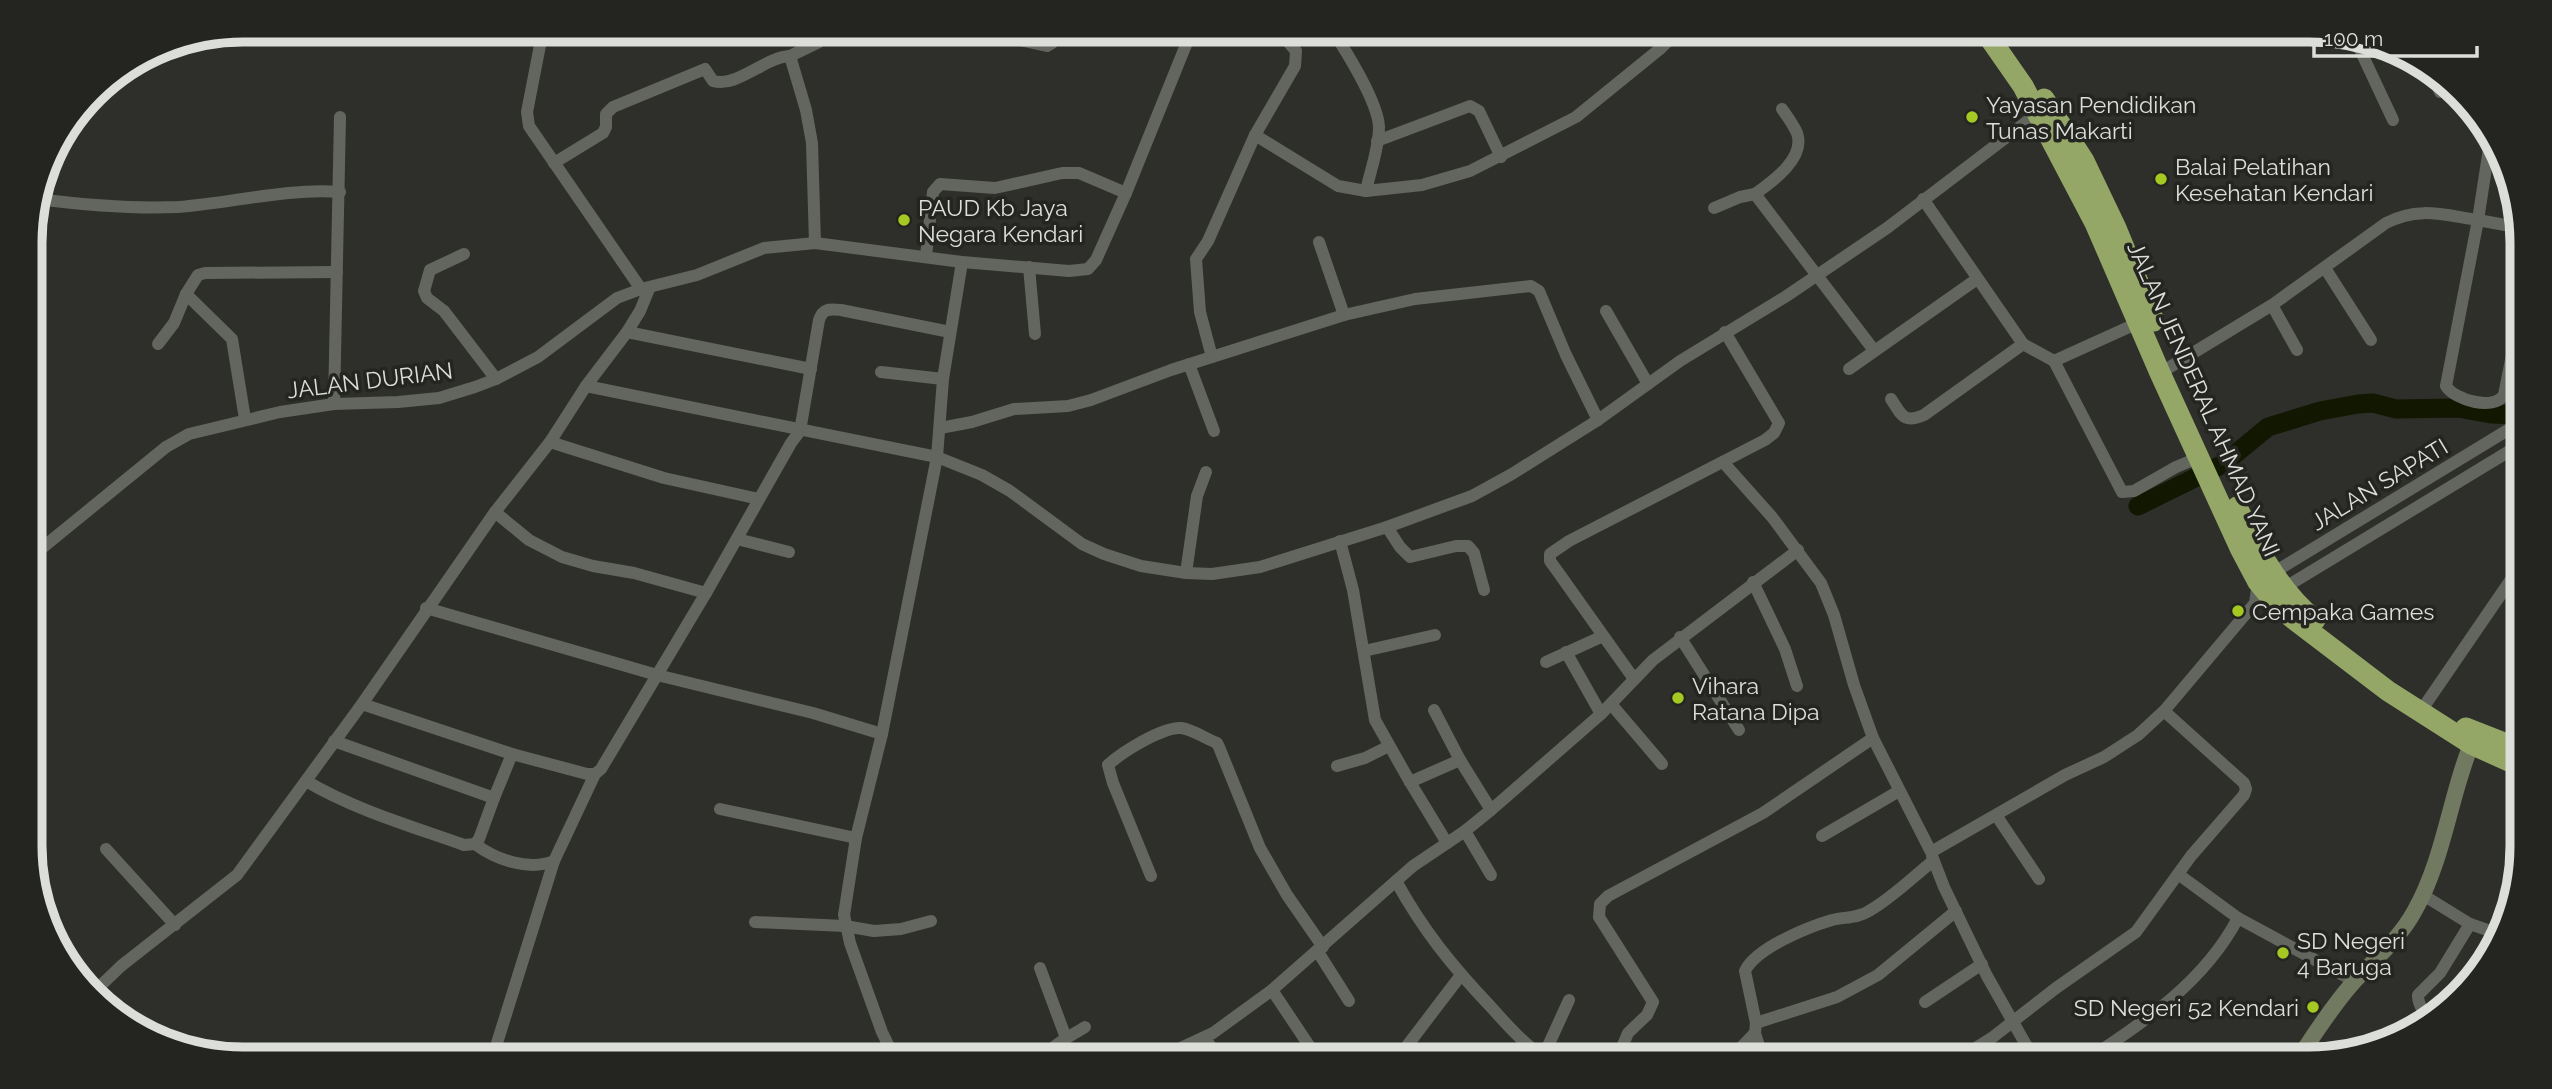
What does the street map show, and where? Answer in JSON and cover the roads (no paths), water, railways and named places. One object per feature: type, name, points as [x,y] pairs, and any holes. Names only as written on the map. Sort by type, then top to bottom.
[{"type":"highway","name":"JALAN JENDERAL AHMAD YANI","points":[[1993,42],[2084,161],[2116,228],[2166,370]]},
{"type":"highway","name":"JALAN JENDERAL AHMAD YANI","points":[[2006,42],[2043,110],[2211,469],[2261,556],[2268,589],[2291,617],[2388,691],[2510,760]]},
{"type":"highway","name":"JALAN JENDERAL AHMAD YANI","points":[[2268,589],[2297,604],[2426,705],[2473,738],[2510,747]]},
{"type":"street","points":[[100,986],[121,966],[237,875],[362,704],[495,512],[550,442],[640,311],[645,289],[554,163],[528,121],[527,112],[541,42]]},
{"type":"street","points":[[554,163],[603,133],[606,114],[612,107],[705,69],[713,81],[724,82],[819,42]]},
{"type":"street","points":[[1029,42],[1047,46],[1052,42]]},
{"type":"street","name":"JALAN DURIAN","points":[[42,548],[166,447],[189,434],[245,419],[334,404],[439,398],[496,380],[538,356],[617,299],[698,275],[755,250],[815,243],[962,261],[1083,271],[1092,267],[1126,194],[1187,42]]},
{"type":"street","points":[[1212,357],[1200,312],[1196,259],[1208,241],[1255,135],[1297,60],[1294,47],[1289,42]]},
{"type":"street","points":[[1339,42],[1374,110],[1379,127],[1366,191]]},
{"type":"street","points":[[1255,135],[1338,186],[1366,191],[1422,185],[1470,171],[1576,117],[1666,42]]},
{"type":"street","points":[[2360,49],[2393,120]]},
{"type":"street","points":[[790,56],[806,110],[811,143],[815,243]]},
{"type":"street","points":[[1377,141],[1470,106],[1479,111],[1501,157]]},
{"type":"street","points":[[1714,208],[1755,194],[1782,174],[1791,161],[1798,143],[1796,132],[1782,109]]},
{"type":"street","points":[[586,386],[937,457],[964,467],[1000,486],[1082,544],[1141,566],[1212,574],[1260,567],[1387,527],[1472,496],[1493,485],[1598,420],[1725,332],[1887,228],[2043,110]]},
{"type":"street","points":[[334,404],[340,117]]},
{"type":"street","points":[[2488,153],[2446,386],[2451,394],[2493,404],[2504,395],[2510,365]]},
{"type":"street","points":[[926,256],[933,192],[940,184],[995,188],[1062,173],[1079,173],[1126,194]]},
{"type":"street","points":[[47,200],[150,208],[293,193],[340,192]]},
{"type":"street","points":[[1755,194],[1873,349]]},
{"type":"street","points":[[1923,199],[2023,344],[2054,361],[2122,492],[2134,491],[2176,467],[2211,469]]},
{"type":"street","points":[[2166,370],[2272,305],[2386,223],[2405,213],[2431,213],[2509,226]]},
{"type":"street","points":[[1319,242],[1344,315]]},
{"type":"street","points":[[464,254],[430,270],[424,291],[427,298],[444,311],[496,380]]},
{"type":"street","points":[[889,1047],[845,926],[846,901],[856,838],[882,734],[937,457],[943,379],[962,261]]},
{"type":"street","points":[[1029,267],[1035,334]]},
{"type":"street","points":[[2325,268],[2371,340]]},
{"type":"street","points":[[158,345],[174,323],[186,294],[198,275],[337,272]]},
{"type":"street","points":[[1849,369],[1873,349],[1977,279]]},
{"type":"street","points":[[940,428],[972,422],[1014,409],[1068,406],[1344,315],[1437,295],[1517,287],[1535,288],[1548,309],[1566,355],[1598,420]]},
{"type":"street","points":[[186,294],[232,339],[245,419]]},
{"type":"street","points":[[2272,305],[2297,350]]},
{"type":"street","points":[[496,1047],[554,861],[595,774],[601,769],[800,431],[819,320],[823,311],[827,309],[950,332]]},
{"type":"street","points":[[1606,311],[1648,384]]},
{"type":"street","points":[[2054,361],[2140,322]]},
{"type":"street","points":[[627,332],[811,369]]},
{"type":"street","points":[[1634,679],[1550,561],[1550,554],[1580,535],[1766,440],[1774,433],[1779,423],[1725,332]]},
{"type":"street","points":[[1891,399],[1903,418],[1924,415],[2023,344]]},
{"type":"street","points":[[1189,364],[1214,431]]},
{"type":"street","points":[[881,372],[943,379]]},
{"type":"street","name":"JALAN SAPATI","points":[[2268,589],[2510,429]]},
{"type":"street","points":[[550,442],[664,478],[759,499]]},
{"type":"street","name":"JALAN SAPATI","points":[[2268,589],[2510,450]]},
{"type":"street","points":[[1723,462],[1798,550],[1821,583],[1873,737],[1982,964],[2027,1047]]},
{"type":"street","points":[[1186,573],[1197,496],[1206,472]]},
{"type":"street","points":[[495,512],[529,540],[562,557],[706,593]]},
{"type":"street","points":[[1387,527],[1399,547],[1410,557],[1456,546],[1468,546],[1474,553],[1484,590]]},
{"type":"street","points":[[737,539],[789,552]]},
{"type":"street","points":[[1340,541],[1353,590],[1375,720],[1447,843]]},
{"type":"street","points":[[1184,1047],[1205,1038],[1272,990],[1396,881],[1491,810],[1601,714],[1653,660],[1680,637],[1798,550]]},
{"type":"street","points":[[2426,705],[2510,581]]},
{"type":"street","points":[[1753,582],[1785,649],[1797,686]]},
{"type":"street","points":[[1760,1047],[1745,971],[1752,959],[1810,928],[1872,910],[1932,857],[1996,815],[2127,743],[2164,711],[2268,589]]},
{"type":"street","points":[[426,608],[657,675],[813,713],[882,734]]},
{"type":"street","points":[[1364,651],[1435,635]]},
{"type":"street","points":[[1546,662],[1603,636]]},
{"type":"street","points":[[1680,637],[1739,730]]},
{"type":"street","points":[[1566,652],[1601,714]]},
{"type":"street","points":[[362,704],[512,754],[595,774]]},
{"type":"street","points":[[1611,704],[1662,764]]},
{"type":"street","points":[[1434,710],[1460,760],[1491,810]]},
{"type":"street","points":[[1977,1047],[2136,932],[2246,789],[2244,783],[2222,762],[2164,711]]},
{"type":"street","points":[[1151,876],[1108,765],[1124,752],[1158,734],[1180,728],[1217,743],[1260,848],[1349,1001]]},
{"type":"street","points":[[1623,1047],[1629,1033],[1647,1015],[1653,1002],[1600,917],[1600,904],[1608,896],[1763,813],[1873,737]]},
{"type":"street","points":[[2306,1047],[2333,1005],[2398,936],[2423,895],[2473,738]]},
{"type":"street","points":[[334,741],[494,798]]},
{"type":"street","points":[[1337,766],[1365,758],[1389,746]]},
{"type":"street","points":[[475,844],[484,829],[512,754]]},
{"type":"street","points":[[1410,782],[1460,760]]},
{"type":"street","points":[[306,781],[325,793],[368,811],[464,845],[475,844],[515,862],[535,867],[554,861]]},
{"type":"street","points":[[1822,836],[1899,791]]},
{"type":"street","points":[[720,809],[856,838]]},
{"type":"street","points":[[1996,815],[2039,879]]},
{"type":"street","points":[[1465,831],[1491,876]]},
{"type":"street","points":[[106,849],[175,925]]},
{"type":"street","points":[[2178,874],[2238,918],[2354,981]]},
{"type":"street","points":[[1396,881],[1430,939],[1508,1026],[1532,1047]]},
{"type":"street","points":[[2423,895],[2470,924],[2491,931]]},
{"type":"street","points":[[1740,1047],[1755,1028],[1838,997],[1878,975],[1956,911]]},
{"type":"street","points":[[2105,1047],[2178,994],[2206,966],[2238,918]]},
{"type":"street","points":[[755,922],[887,930],[931,921]]},
{"type":"street","points":[[2424,1011],[2418,1002],[2418,995],[2440,973],[2470,924]]},
{"type":"street","points":[[1924,1002],[1982,964]]},
{"type":"street","points":[[1040,968],[1066,1038]]},
{"type":"street","points":[[1406,1047],[1461,975]]},
{"type":"street","points":[[1272,990],[1310,1047]]},
{"type":"street","points":[[1549,1047],[1569,1000]]},
{"type":"street","points":[[1055,1047],[1084,1027]]},
{"type":"street","points":[[1205,1038],[1211,1047]]},
{"type":"waterway","points":[[2138,506],[2223,464],[2268,427],[2320,411],[2373,403],[2396,409],[2458,408],[2510,415]]},
{"type":"place","name":"Yayasan Pendidikan Tunas Makarti","points":[[1972,117]]},
{"type":"place","name":"Balai Pelatihan Kesehatan Kendari","points":[[2161,179]]},
{"type":"place","name":"PAUD Kb Jaya Negara Kendari","points":[[904,220]]},
{"type":"place","name":"Cempaka Games","points":[[2238,611]]},
{"type":"place","name":"Vihara Ratana Dipa","points":[[1678,698]]},
{"type":"place","name":"SD Negeri 4 Baruga","points":[[2283,953]]},
{"type":"place","name":"SD Negeri 52 Kendari","points":[[2313,1007]]}]
